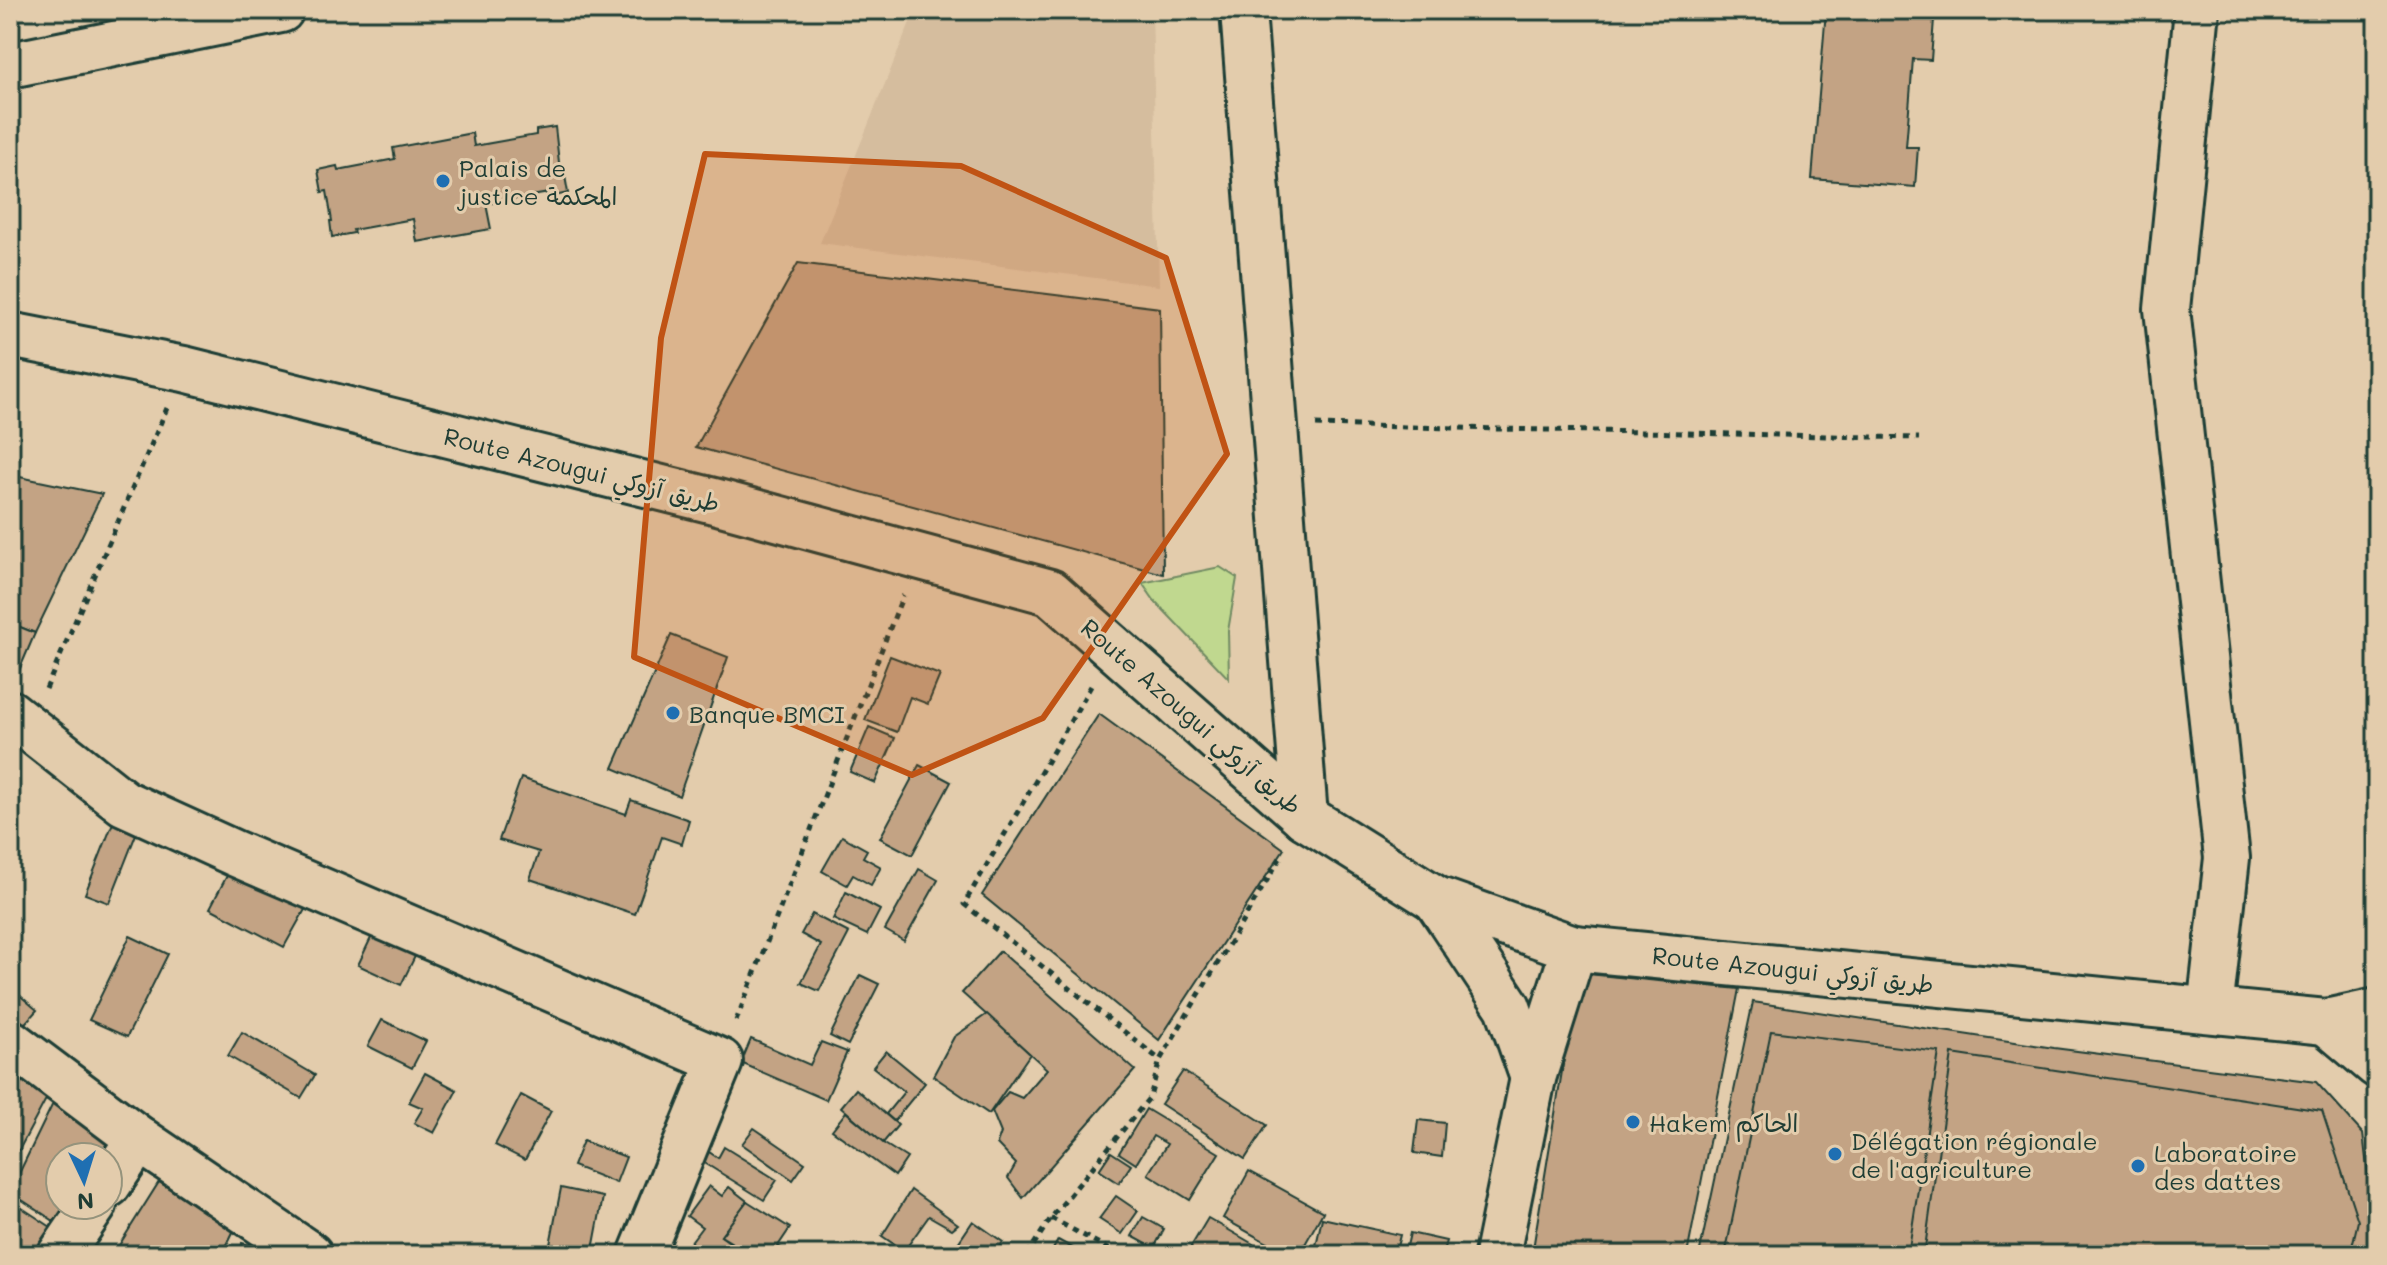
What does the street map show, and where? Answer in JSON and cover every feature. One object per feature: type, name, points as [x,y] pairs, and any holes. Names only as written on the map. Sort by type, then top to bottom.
[{"type":"street","points":[[10,65],[281,10]]},
{"type":"street","points":[[1243,10],[1305,817]]},
{"type":"street","points":[[2197,10],[2167,309],[2227,858],[2210,1010]]},
{"type":"street","name":"Route Azougui طريق آزوكي","points":[[10,335],[184,369],[714,501],[1050,592],[1305,817],[1436,899],[1574,948],[2326,1022],[2377,1011]]},
{"type":"street","points":[[20,720],[124,803],[720,1061],[641,1255]]},
{"type":"street","points":[[1436,899],[1508,1007],[1533,1078]]},
{"type":"street","points":[[1497,1255],[1533,1078],[1574,948]]},
{"type":"street","points":[[2326,1022],[2377,1065]]},
{"type":"street","points":[[10,1042],[139,1139],[310,1255]]},
{"type":"street","points":[[124,1161],[139,1139]]},
{"type":"street","points":[[60,1255],[83,1221]]},
{"type":"path","points":[[20,720],[184,369]]},
{"type":"path","points":[[1275,425],[1919,438]]},
{"type":"path","points":[[720,1061],[918,557]]},
{"type":"path","points":[[1114,647],[964,904],[1160,1060]]},
{"type":"path","points":[[1027,1255],[1051,1218],[1150,1097],[1160,1060],[1305,817]]},
{"type":"path","points":[[1051,1218],[1120,1255]]},
{"type":"highlighted area","points":[[705,154],[961,166],[1166,258],[1227,454],[1043,718],[912,775],[634,657],[661,338]]},
{"type":"shaded area","points":[[915,10],[1152,10],[1159,286],[820,243]]},
{"type":"green space","points":[[1220,567],[1237,578],[1228,631],[1229,679],[1154,600],[1142,583]]},
{"type":"building","points":[[1826,10],[1934,19],[1931,60],[1913,59],[1906,147],[1918,147],[1915,187],[1812,179]]},
{"type":"building","name":"Palais de justice المحكمة","points":[[555,127],[560,171],[564,170],[568,193],[550,197],[549,193],[486,204],[491,229],[417,242],[413,219],[332,237],[327,191],[322,192],[318,170],[337,166],[338,170],[395,159],[393,148],[472,133],[474,146],[536,135],[536,130]]},
{"type":"building","points":[[798,263],[1160,308],[1163,574],[696,447]]},
{"type":"building","points":[[10,475],[102,494],[35,633],[10,623]]},
{"type":"building","points":[[10,623],[35,633],[10,692]]},
{"type":"building","name":"Banque BMCI","points":[[671,635],[728,657],[679,796],[613,768]]},
{"type":"building","points":[[890,656],[940,675],[928,704],[910,697],[897,732],[865,720]]},
{"type":"building","points":[[1099,714],[1284,849],[1159,1040],[982,895]]},
{"type":"building","points":[[869,727],[895,738],[875,783],[850,772]]},
{"type":"building","points":[[919,765],[951,782],[912,855],[880,838]]},
{"type":"building","points":[[521,778],[626,814],[631,800],[689,820],[682,844],[662,837],[635,914],[530,879],[539,852],[499,840]]},
{"type":"building","points":[[114,820],[138,829],[109,903],[85,894]]},
{"type":"building","points":[[842,836],[867,850],[863,857],[881,867],[871,885],[853,875],[847,885],[822,871]]},
{"type":"building","points":[[232,866],[307,906],[284,947],[210,908]]},
{"type":"building","points":[[919,869],[938,880],[904,941],[885,930]]},
{"type":"building","points":[[846,892],[880,910],[867,935],[833,919]]},
{"type":"building","points":[[812,914],[849,933],[819,991],[801,983],[821,945],[801,934]]},
{"type":"building","points":[[379,921],[422,942],[401,985],[358,965]]},
{"type":"building","points":[[130,936],[168,954],[127,1037],[89,1020]]},
{"type":"building","points":[[1000,951],[1135,1070],[1023,1198],[1008,1178],[1016,1164],[997,1144],[1001,1133],[992,1111],[1008,1092],[1022,1098],[1047,1069],[962,993]]},
{"type":"building","name":"Hakem الحاكم","points":[[1578,973],[1739,989],[1687,1255],[1532,1255]]},
{"type":"building","points":[[860,975],[879,984],[848,1045],[830,1036]]},
{"type":"building","points":[[10,987],[37,1010],[18,1031],[10,1024]]},
{"type":"building","points":[[1753,1002],[2054,1048],[2316,1082],[2363,1134],[2375,1233],[2370,1255],[1699,1255]]},
{"type":"building","points":[[987,1014],[1030,1054],[989,1114],[933,1076],[954,1037]]},
{"type":"building","points":[[382,1020],[426,1041],[412,1068],[368,1046]]},
{"type":"building","name":"Délégation régionale de l'agriculture","points":[[1771,1031],[1939,1052],[1908,1255],[1725,1255]]},
{"type":"building","points":[[242,1032],[315,1075],[301,1098],[228,1056]]},
{"type":"building","points":[[751,1039],[810,1065],[821,1042],[847,1052],[826,1100],[741,1063]]},
{"type":"building","points":[[886,1051],[925,1083],[894,1121],[886,1114],[904,1092],[873,1067]]},
{"type":"building","name":"Laboratoire des dattes","points":[[1952,1054],[2322,1111],[2358,1221],[2350,1255],[1924,1255]]},
{"type":"building","points":[[1183,1071],[1267,1125],[1245,1159],[1161,1104]]},
{"type":"building","points":[[27,1072],[53,1086],[10,1167],[10,1104]]},
{"type":"building","points":[[425,1073],[457,1090],[434,1133],[414,1123],[423,1108],[409,1102]]},
{"type":"building","points":[[856,1089],[898,1125],[883,1143],[841,1107]]},
{"type":"building","points":[[59,1091],[116,1135],[112,1141],[44,1141],[44,1214],[10,1192]]},
{"type":"building","points":[[521,1095],[551,1111],[525,1160],[495,1145]]},
{"type":"building","points":[[1146,1109],[1219,1153],[1190,1200],[1148,1174],[1167,1144],[1153,1136],[1136,1164],[1119,1153]]},
{"type":"building","points":[[846,1112],[883,1143],[907,1158],[895,1176],[832,1130]]},
{"type":"building","points":[[1418,1120],[1445,1123],[1442,1157],[1414,1153]]},
{"type":"building","points":[[754,1128],[805,1163],[793,1180],[742,1144]]},
{"type":"building","points":[[583,1141],[626,1157],[616,1183],[573,1166]]},
{"type":"building","points":[[724,1147],[777,1180],[764,1200],[703,1162],[709,1152],[718,1158]]},
{"type":"building","points":[[1111,1152],[1131,1165],[1119,1183],[1099,1170]]},
{"type":"building","points":[[1249,1171],[1323,1212],[1299,1255],[1289,1255],[1223,1218]]},
{"type":"building","points":[[159,1182],[234,1230],[222,1255],[113,1255]]},
{"type":"building","points":[[709,1186],[722,1196],[729,1187],[747,1201],[721,1236],[747,1255],[698,1255],[687,1247],[702,1227],[687,1216]]},
{"type":"building","points":[[561,1188],[603,1197],[592,1255],[548,1255]]},
{"type":"building","points":[[911,1190],[958,1224],[952,1229],[929,1216],[904,1251],[882,1236]]},
{"type":"building","points":[[1116,1196],[1138,1211],[1122,1234],[1099,1219]]},
{"type":"building","points":[[10,1200],[54,1229],[37,1255],[10,1255]]},
{"type":"building","points":[[747,1201],[790,1228],[778,1246],[793,1255],[752,1255],[721,1236]]},
{"type":"building","points":[[1143,1217],[1164,1229],[1154,1248],[1132,1236]]},
{"type":"building","points":[[1208,1218],[1272,1255],[1186,1255]]},
{"type":"building","points":[[1322,1218],[1400,1235],[1395,1255],[1314,1255]]},
{"type":"building","points":[[973,1221],[1003,1242],[994,1255],[950,1255]]},
{"type":"building","points":[[1410,1233],[1446,1241],[1442,1255],[1405,1255]]},
{"type":"building","points":[[1058,1240],[1082,1253],[1050,1255]]},
{"type":"building","points":[[242,1243],[264,1249],[273,1255],[241,1255]]},
{"type":"building","points":[[674,1246],[687,1255],[668,1255]]},
{"type":"place","name":"Palais de justice المحكمة","points":[[443,181]]},
{"type":"place","name":"Banque BMCI","points":[[673,713]]},
{"type":"place","name":"Hakem الحاكم","points":[[1633,1122]]},
{"type":"place","name":"Délégation régionale de l'agriculture","points":[[1835,1154]]},
{"type":"place","name":"Laboratoire des dattes","points":[[2138,1166]]}]
